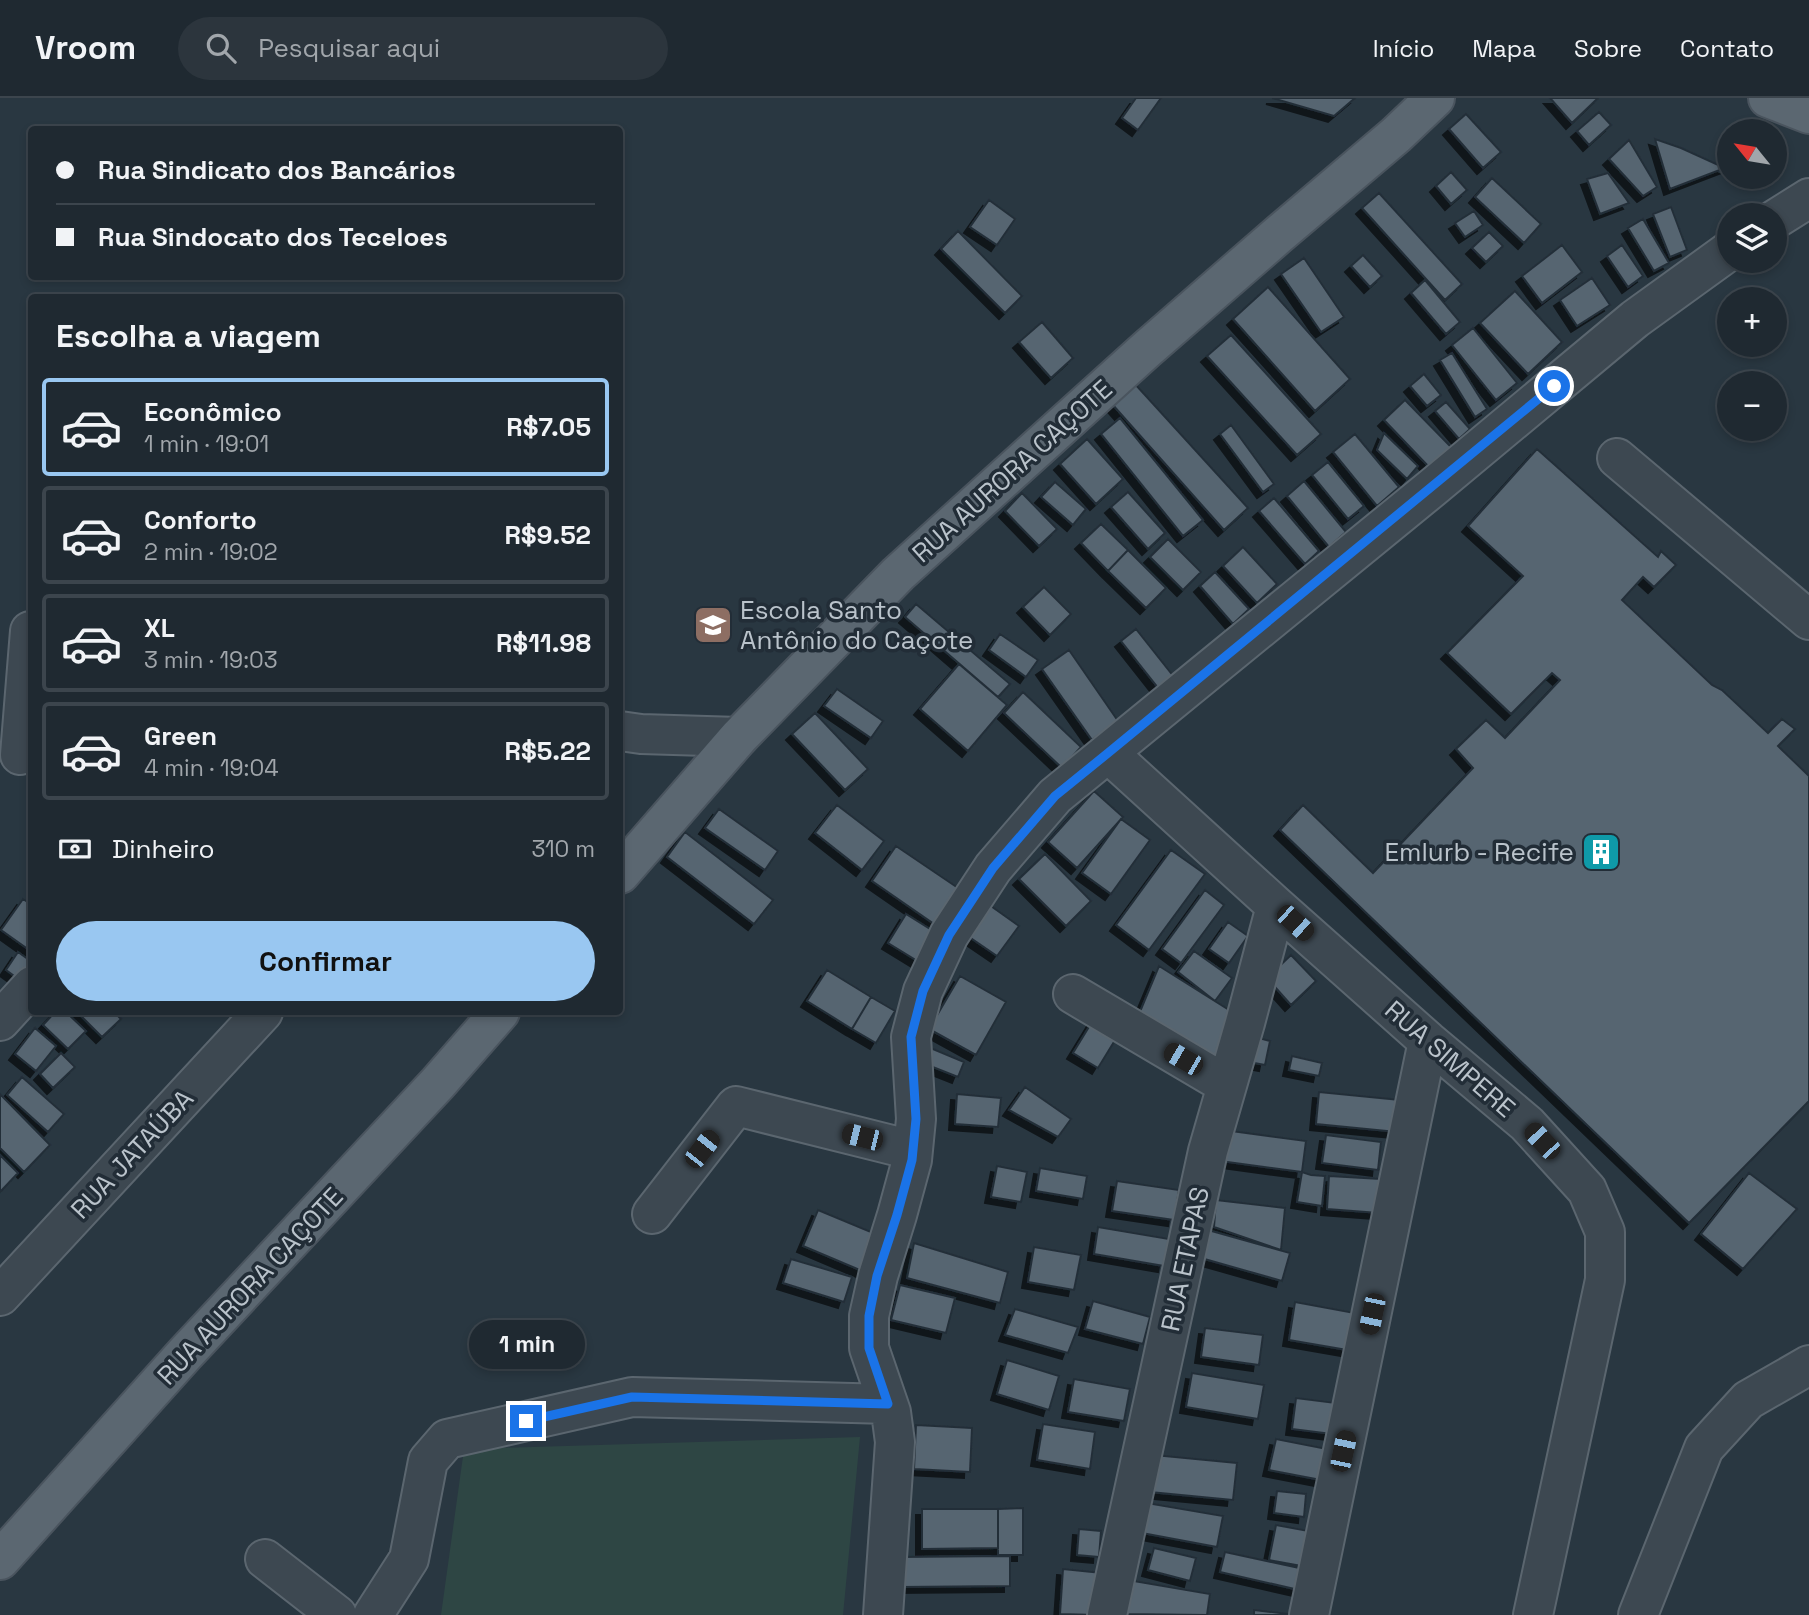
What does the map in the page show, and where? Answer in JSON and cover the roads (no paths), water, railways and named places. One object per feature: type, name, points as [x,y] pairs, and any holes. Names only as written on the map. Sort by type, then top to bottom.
[{"type":"main road","name":"RUA AURORA CAÇOTE","points":[[623,871],[739,737],[898,574],[1147,349],[1396,135],[1435,98]]},
{"type":"main road","points":[[1768,98],[1809,114]]},
{"type":"main road","name":"RUA AURORA CAÇOTE","points":[[0,1560],[184,1355],[438,1083],[497,1015]]},
{"type":"street","points":[[1787,212],[1809,198]]},
{"type":"street","points":[[883,1615],[895,1441],[891,1412],[869,1348],[869,1316],[877,1276],[909,1171],[916,1119],[911,1037],[923,991],[949,935],[993,868],[1055,796],[1635,319],[1717,260]]},
{"type":"street","points":[[1617,458],[1809,620]]},
{"type":"street","points":[[17,755],[28,650]]},
{"type":"street","points":[[623,732],[739,737]]},
{"type":"street","name":"RUA SIMPERE","points":[[1108,753],[1428,1041],[1527,1124],[1587,1190],[1605,1232],[1605,1280],[1533,1615]]},
{"type":"street","name":"RUA ETAPAS","points":[[1107,1615],[1208,1152],[1276,906]]},
{"type":"street","points":[[0,1021],[28,990]]},
{"type":"street","points":[[1073,994],[1227,1085]]},
{"type":"street","name":"RUA JATAÚBA","points":[[0,1296],[260,1015]]},
{"type":"street","points":[[1309,1615],[1428,1041]]},
{"type":"street","points":[[652,1214],[736,1105],[912,1150]]},
{"type":"street","points":[[1638,1615],[1704,1448],[1748,1400],[1809,1365]]},
{"type":"street","points":[[373,1615],[410,1559],[428,1461],[447,1439],[632,1397],[888,1404]]},
{"type":"street","points":[[265,1559],[337,1615]]},
{"type":"place","name":"Escola Santo Antônio do Caçote","points":[[713,625]]},
{"type":"place","name":"Emlurb - Recife","points":[[1601,852]]}]
